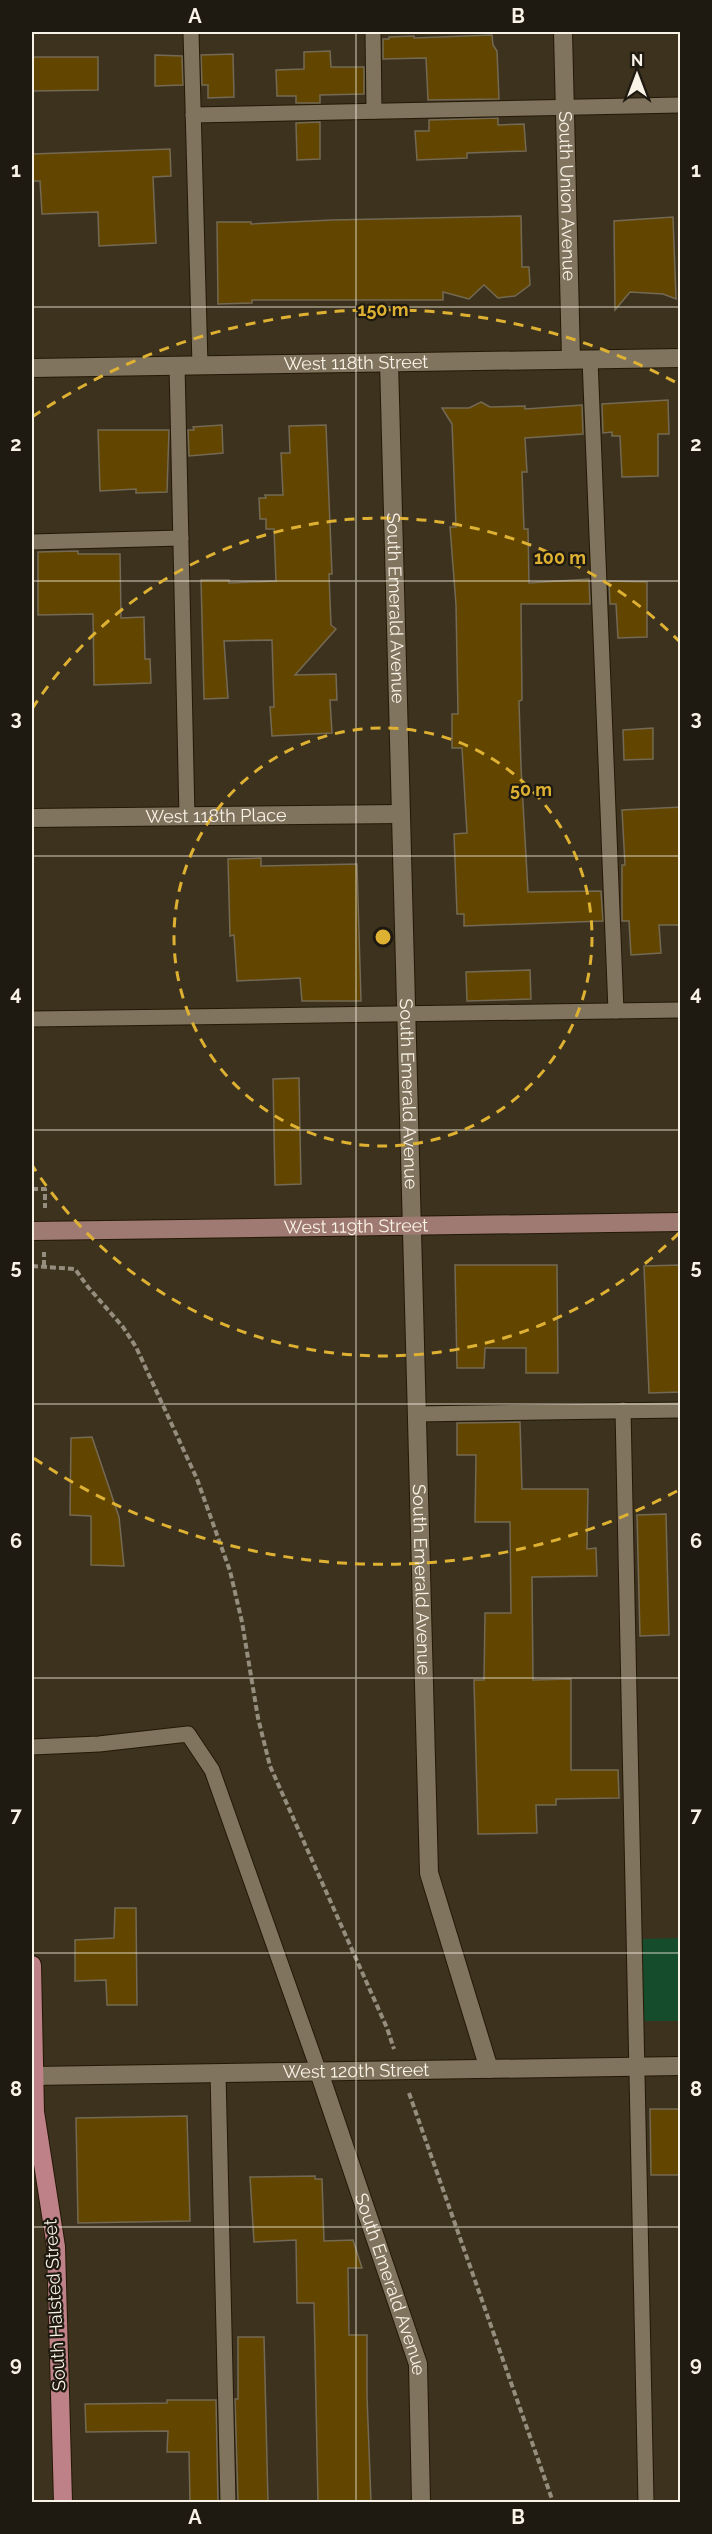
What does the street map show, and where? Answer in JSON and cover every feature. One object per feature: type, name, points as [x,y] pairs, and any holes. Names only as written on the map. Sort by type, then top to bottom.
[{"type":"main road","name":"South Halsted Street","points":[[32,1965],[35,2112],[56,2247],[63,2502]]},
{"type":"street","name":"South Union Avenue","points":[[563,32],[571,359]]},
{"type":"street","name":"West 118th Street","points":[[32,368],[681,358]]},
{"type":"street","name":"South Emerald Avenue","points":[[389,362],[429,1873],[489,2069]]},
{"type":"street","name":"West 118th Place","points":[[32,818],[401,814]]},
{"type":"street","name":"West 119th Street","points":[[32,1231],[681,1222]]},
{"type":"street","name":"West 120th Street","points":[[33,2076],[681,2066]]},
{"type":"street","name":"South Emerald Avenue","points":[[319,2072],[418,2364],[421,2502]]},
{"type":"lane","points":[[191,32],[200,365]]},
{"type":"lane","points":[[373,32],[374,111]]},
{"type":"lane","points":[[194,115],[681,105]]},
{"type":"lane","points":[[590,359],[616,1011]]},
{"type":"lane","points":[[177,365],[187,817]]},
{"type":"lane","points":[[32,542],[181,538]]},
{"type":"lane","points":[[32,1019],[681,1010]]},
{"type":"lane","points":[[623,1410],[646,2502]]},
{"type":"lane","points":[[417,1414],[681,1410]]},
{"type":"lane","points":[[32,1747],[99,1744],[188,1734],[212,1770],[319,2072]]},
{"type":"lane","points":[[218,2073],[228,2502]]},
{"type":"path","points":[[32,1189],[45,1189]]},
{"type":"path","points":[[32,1266],[75,1269],[123,1327],[148,1374],[197,1479],[230,1571],[242,1622],[258,1718],[270,1766],[387,2028]]},
{"type":"path","points":[[412,2104],[553,2502]]},
{"type":"green space","points":[[680,1938],[680,2021],[642,2021],[641,1939]]},
{"type":"building","points":[[492,35],[493,45],[497,51],[499,99],[428,100],[426,58],[383,59],[383,39],[389,39],[389,37]]},
{"type":"building","points":[[330,51],[331,67],[364,67],[364,94],[320,95],[320,103],[296,103],[296,96],[277,96],[276,70],[304,69],[304,52]]},
{"type":"building","points":[[233,54],[234,97],[208,98],[208,85],[202,85],[201,55]]},
{"type":"building","points":[[155,55],[182,56],[183,85],[155,86]]},
{"type":"building","points":[[32,57],[98,57],[98,90],[32,91]]},
{"type":"building","points":[[498,118],[498,125],[524,124],[526,151],[467,153],[467,158],[417,160],[415,131],[429,131],[429,120]]},
{"type":"building","points":[[320,122],[320,159],[297,160],[296,123]]},
{"type":"building","points":[[170,149],[171,176],[153,177],[156,243],[99,246],[98,212],[42,214],[40,181],[32,181],[32,154]]},
{"type":"building","points":[[521,216],[522,267],[529,267],[530,285],[515,296],[498,298],[484,285],[469,299],[443,292],[443,300],[252,300],[252,303],[218,304],[217,222],[251,222],[251,224]]},
{"type":"building","points":[[673,217],[676,299],[663,294],[630,292],[615,310],[614,221]]},
{"type":"building","points":[[668,400],[669,434],[658,434],[658,476],[622,477],[620,436],[612,436],[612,432],[603,433],[602,404]]},
{"type":"building","points":[[481,402],[490,407],[525,406],[525,409],[582,405],[583,434],[525,438],[527,472],[522,472],[524,529],[528,529],[529,583],[589,579],[590,604],[521,604],[522,700],[519,701],[521,767],[528,892],[601,891],[603,921],[464,926],[464,914],[457,914],[454,834],[467,833],[462,748],[452,748],[452,714],[458,714],[456,605],[450,527],[456,527],[452,424],[442,408],[469,408]]},
{"type":"building","points":[[222,425],[223,453],[189,456],[188,430],[194,430],[193,427]]},
{"type":"building","points":[[326,425],[332,574],[329,574],[331,625],[336,629],[295,675],[336,674],[337,700],[330,700],[332,733],[272,736],[270,707],[274,707],[272,640],[224,641],[228,698],[204,699],[201,580],[229,580],[229,583],[276,581],[274,529],[266,529],[266,519],[260,519],[259,498],[266,498],[265,495],[283,495],[281,453],[290,453],[289,426]]},
{"type":"building","points":[[98,430],[169,430],[167,492],[136,493],[136,489],[100,491]]},
{"type":"building","points":[[78,551],[78,554],[120,554],[121,618],[144,617],[145,659],[150,659],[151,683],[94,685],[93,614],[38,615],[38,552]]},
{"type":"building","points":[[609,581],[647,582],[647,637],[618,638],[616,604],[610,604]]},
{"type":"building","points":[[653,728],[653,759],[624,760],[623,730]]},
{"type":"building","points":[[681,807],[681,925],[659,925],[661,953],[631,955],[629,921],[622,921],[622,865],[625,865],[622,810]]},
{"type":"building","points":[[261,858],[261,866],[357,864],[361,1001],[302,1001],[300,978],[237,981],[234,935],[230,936],[228,859]]},
{"type":"building","points":[[530,970],[531,999],[467,1001],[466,972]]},
{"type":"building","points":[[299,1078],[301,1184],[275,1185],[273,1079]]},
{"type":"building","points":[[455,1265],[557,1265],[558,1373],[526,1373],[526,1348],[485,1348],[484,1368],[457,1368]]},
{"type":"building","points":[[681,1265],[681,1392],[649,1393],[644,1266]]},
{"type":"building","points":[[520,1422],[522,1489],[588,1489],[587,1549],[596,1548],[597,1576],[532,1577],[533,1680],[571,1679],[571,1770],[618,1770],[619,1798],[556,1799],[556,1805],[536,1805],[537,1833],[478,1834],[474,1680],[484,1680],[485,1613],[511,1613],[510,1522],[475,1522],[476,1455],[457,1455],[457,1423]]},
{"type":"building","points":[[92,1437],[119,1517],[124,1566],[91,1565],[91,1516],[70,1515],[71,1438]]},
{"type":"building","points":[[666,1514],[669,1635],[640,1636],[637,1515]]},
{"type":"building","points":[[115,1908],[136,1908],[137,2005],[107,2005],[106,1980],[75,1981],[75,1940],[114,1938]]},
{"type":"building","points":[[650,2109],[681,2109],[681,2175],[651,2175]]},
{"type":"building","points":[[187,2116],[190,2221],[78,2223],[76,2118]]},
{"type":"building","points":[[315,2176],[315,2179],[322,2179],[324,2241],[353,2240],[362,2268],[348,2268],[349,2335],[367,2335],[371,2502],[318,2502],[314,2303],[297,2303],[296,2240],[254,2242],[250,2177]]},
{"type":"building","points":[[238,2337],[264,2337],[268,2502],[238,2502],[235,2399],[238,2399]]},
{"type":"building","points":[[167,2400],[216,2400],[218,2502],[190,2502],[189,2452],[167,2452],[168,2431],[86,2432],[85,2404],[167,2403]]}]
